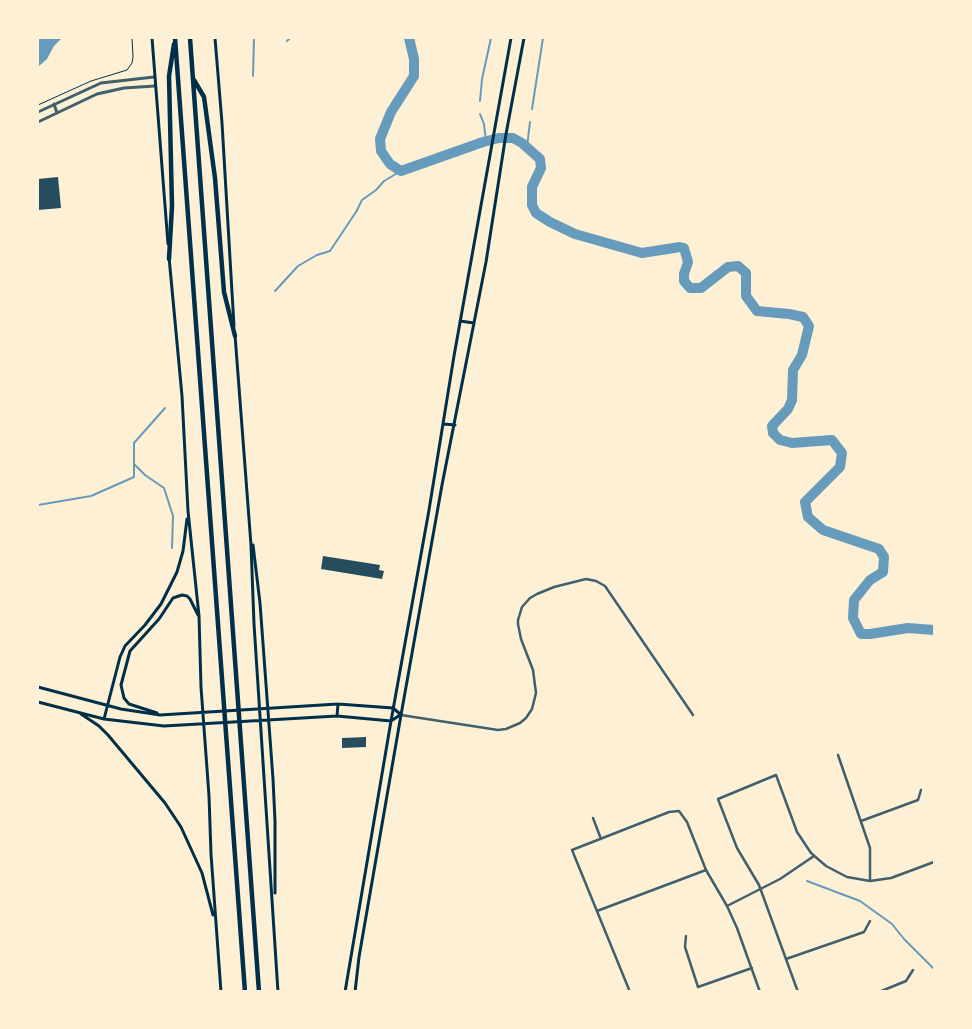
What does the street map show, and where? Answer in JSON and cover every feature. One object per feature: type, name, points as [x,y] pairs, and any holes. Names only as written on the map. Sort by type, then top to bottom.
[{"type":"highway","points":[[169,259],[172,206],[169,76],[175,38]]},
{"type":"highway","points":[[175,38],[245,992]]},
{"type":"highway","points":[[190,38],[259,992]]},
{"type":"highway","points":[[193,79],[204,97],[215,178],[224,292],[235,336]]},
{"type":"main road","points":[[152,38],[169,259],[182,396],[188,511],[199,616],[201,687],[221,992]]},
{"type":"main road","points":[[215,38],[249,520],[278,992]]},
{"type":"main road","points":[[345,992],[444,424],[460,321],[511,38]]},
{"type":"main road","points":[[355,992],[359,957],[401,715],[486,262],[498,181],[524,38]]},
{"type":"main road","points":[[460,321],[474,323]]},
{"type":"main road","points":[[444,424],[455,425]]},
{"type":"main road","points":[[429,510],[438,511]]},
{"type":"main road","points":[[104,720],[120,657],[125,646],[153,616],[177,572],[183,551],[188,511]]},
{"type":"main road","points":[[249,520],[259,593],[275,814],[274,917]]},
{"type":"main road","points":[[160,715],[129,704],[124,698],[121,685],[130,651],[159,619],[173,598],[182,595],[190,599],[199,616]]},
{"type":"main road","points":[[38,687],[132,712],[160,715],[338,704],[393,708],[401,715]]},
{"type":"main road","points":[[38,702],[104,720],[152,726],[183,726],[337,716],[391,721],[401,715]]},
{"type":"main road","points":[[337,716],[338,704]]},
{"type":"main road","points":[[78,713],[99,726],[108,735],[165,803],[181,827],[202,873],[216,926]]},
{"type":"main road","points":[[378,795],[387,798]]},
{"type":"main road","points":[[366,870],[375,872]]},
{"type":"street","points":[[38,112],[101,83],[154,77]]},
{"type":"street","points":[[38,122],[97,94],[124,88],[155,86]]},
{"type":"street","points":[[54,104],[57,113]]},
{"type":"street","points":[[401,715],[498,730],[520,723],[532,709],[536,693],[533,670],[521,639],[518,624],[522,607],[530,598],[537,594],[554,587],[586,579],[596,581],[605,586],[693,715]]},
{"type":"street","points":[[838,755],[870,848],[870,881]]},
{"type":"street","points":[[798,992],[760,890],[737,848],[718,799],[776,775],[797,832],[814,856],[826,866],[847,877],[870,881],[891,878],[934,862]]},
{"type":"street","points":[[861,821],[918,800],[921,790]]},
{"type":"street","points":[[630,992],[572,850],[669,812],[679,811],[687,822],[706,870],[727,906],[760,992]]},
{"type":"street","points":[[593,818],[601,839]]},
{"type":"street","points":[[727,906],[780,879],[814,856]]},
{"type":"street","points":[[597,911],[706,870]]},
{"type":"street","points":[[786,959],[864,932],[870,922]]},
{"type":"street","points":[[686,936],[685,947],[698,987],[752,968]]},
{"type":"street","points":[[879,992],[906,981],[913,970]]},
{"type":"path","points":[[38,105],[91,81],[127,70],[132,64],[132,38]]},
{"type":"water","points":[[38,38],[62,38],[54,46],[47,59],[38,67]]},
{"type":"building","points":[[58,177],[61,208],[38,210],[38,179]]},
{"type":"building","points":[[323,556],[380,565],[379,570],[384,571],[382,579],[321,569]]},
{"type":"building","points":[[366,737],[366,747],[342,748],[342,738]]},
{"type":"waterway","points":[[253,76],[254,38]]},
{"type":"waterway","points":[[287,41],[290,38]]},
{"type":"waterway","points":[[409,38],[414,59],[414,76],[391,112],[380,139],[381,151],[390,164],[401,171],[483,142],[499,138],[513,138],[522,143],[540,159],[541,168],[532,187],[532,205],[536,213],[550,222],[575,234],[642,253],[684,248],[688,262],[684,281],[690,288],[701,288],[728,267],[738,266],[746,273],[746,296],[757,311],[803,317],[809,326],[802,355],[793,370],[792,400],[788,409],[772,426],[773,433],[780,440],[792,443],[832,440],[842,453],[840,467],[805,502],[808,517],[823,530],[879,549],[884,557],[883,572],[870,580],[854,600],[853,618],[861,634],[908,628],[934,630]]},
{"type":"waterway","points":[[480,101],[482,79],[491,38]]},
{"type":"waterway","points":[[532,109],[543,38]]},
{"type":"waterway","points":[[480,114],[484,124],[486,142]]},
{"type":"waterway","points":[[527,147],[530,122]]},
{"type":"waterway","points":[[275,291],[298,266],[317,255],[330,251],[362,200],[376,190],[384,181],[401,171]]},
{"type":"waterway","points":[[38,505],[91,496],[134,477],[134,443],[165,408]]},
{"type":"waterway","points":[[134,464],[145,475],[164,488],[173,516],[172,548]]},
{"type":"waterway","points":[[807,881],[860,901],[892,924],[934,969]]}]
